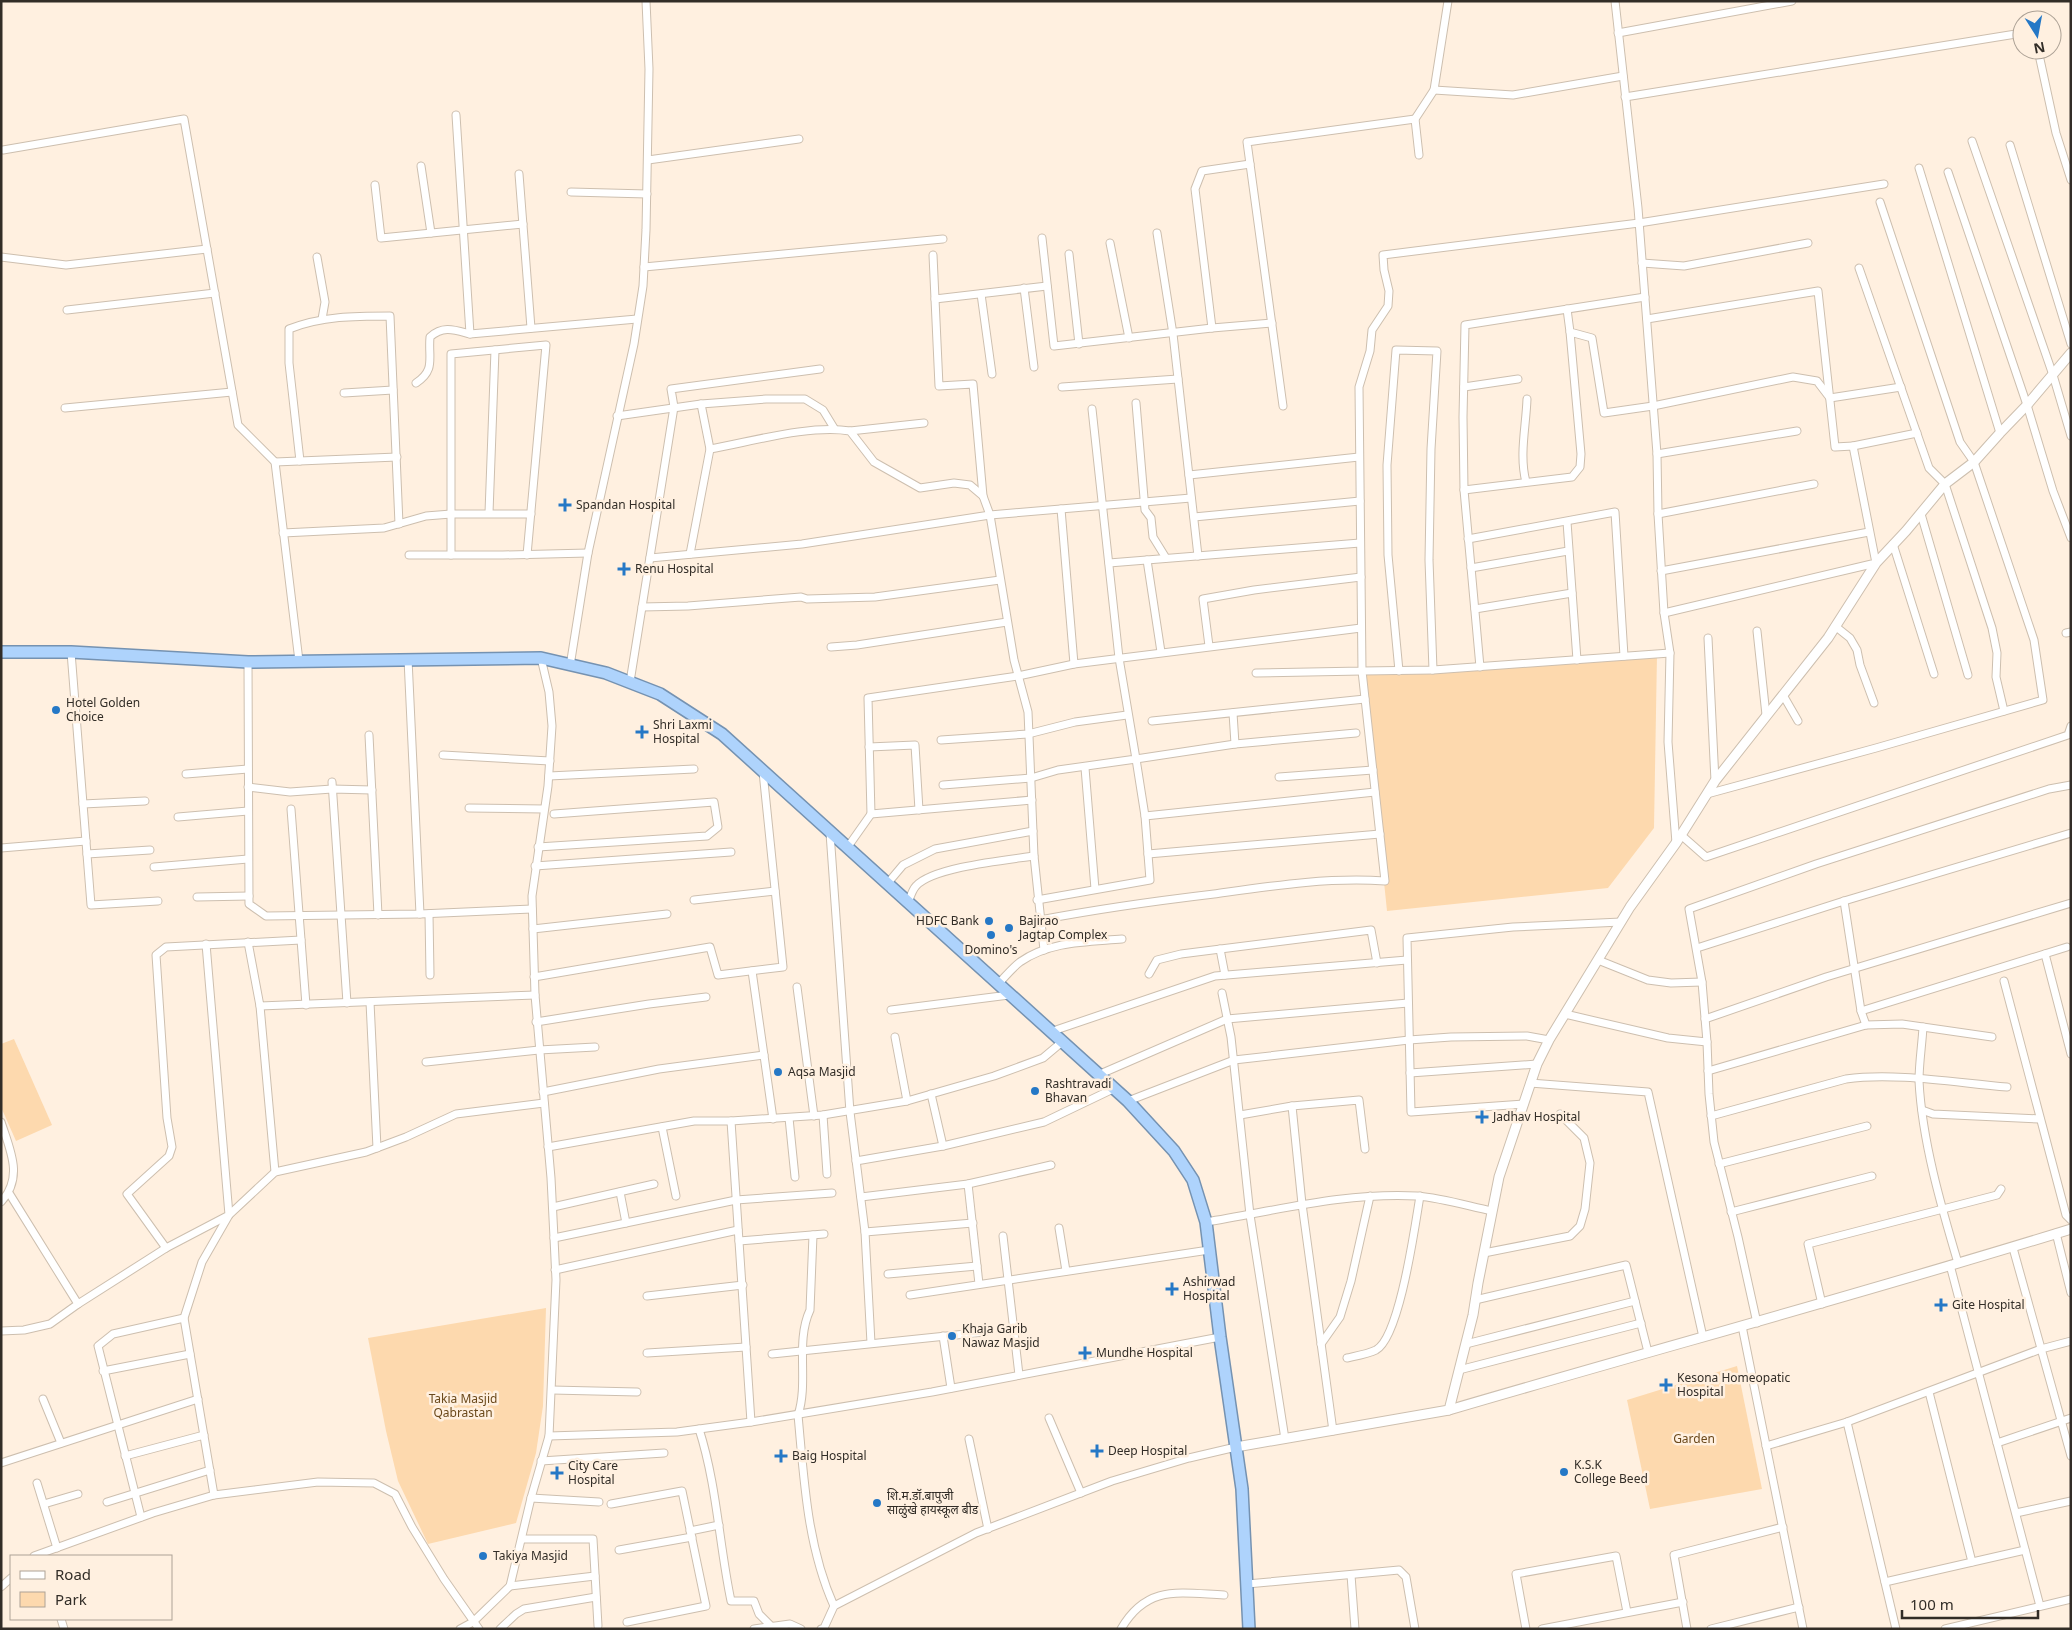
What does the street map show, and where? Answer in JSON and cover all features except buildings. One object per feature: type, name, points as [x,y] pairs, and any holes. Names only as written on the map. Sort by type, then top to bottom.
[{"type":"highway","points":[[1,652],[71,652],[248,662],[541,658],[606,673],[660,694],[722,734],[1128,1101],[1174,1151],[1193,1180],[1206,1222],[1242,1489],[1249,1629]]},
{"type":"street","points":[[570,666],[588,553],[634,344],[644,268],[649,69],[646,1]]},
{"type":"street","points":[[1419,155],[1415,119],[1434,90],[1448,1]]},
{"type":"street","points":[[1615,1],[1639,223],[1654,406],[1661,570],[1664,613],[1670,653],[1668,742],[1678,839]]},
{"type":"street","points":[[1618,33],[1792,1]]},
{"type":"street","points":[[1626,97],[2012,35]]},
{"type":"street","points":[[2040,60],[2056,133],[2071,180]]},
{"type":"street","points":[[1434,90],[1513,95],[1623,76]]},
{"type":"street","points":[[456,115],[470,334]]},
{"type":"street","points":[[3,150],[184,119],[238,425],[275,462],[299,661]]},
{"type":"street","points":[[1283,406],[1247,142],[1415,119]]},
{"type":"street","points":[[648,160],[799,139]]},
{"type":"street","points":[[1972,141],[2053,375],[2071,436]]},
{"type":"street","points":[[2010,145],[2071,344]]},
{"type":"street","points":[[1212,328],[1195,189],[1202,170],[1250,164]]},
{"type":"street","points":[[421,166],[431,233]]},
{"type":"street","points":[[1919,168],[2000,432]]},
{"type":"street","points":[[1948,172],[2027,406],[2053,490],[2071,538]]},
{"type":"street","points":[[519,174],[531,328]]},
{"type":"street","points":[[1040,920],[1107,908],[1258,887],[1348,880],[1385,881],[1362,671],[1358,386],[1370,351],[1372,330],[1388,306],[1389,291],[1382,256],[1639,223],[1884,184]]},
{"type":"street","points":[[375,185],[381,238],[523,224]]},
{"type":"street","points":[[571,192],[647,194]]},
{"type":"street","points":[[1707,794],[1867,751],[2043,700],[2034,640],[1974,462],[1960,442],[1880,202]]},
{"type":"street","points":[[1157,232],[1173,334],[1198,556]]},
{"type":"street","points":[[644,268],[943,238]]},
{"type":"street","points":[[1042,238],[1054,346],[1272,323]]},
{"type":"street","points":[[1110,243],[1129,338]]},
{"type":"street","points":[[1642,263],[1684,266],[1808,243]]},
{"type":"street","points":[[1,257],[66,265],[207,249]]},
{"type":"street","points":[[1069,254],[1079,344]]},
{"type":"street","points":[[934,256],[939,386],[973,384],[983,496],[990,515],[1007,622],[1018,676],[1028,712],[1032,831],[1037,900],[1044,950]]},
{"type":"street","points":[[317,257],[326,302],[322,319]]},
{"type":"street","points":[[1859,268],[1930,468],[1945,484],[1992,628],[1997,653],[1996,677],[2004,711]]},
{"type":"street","points":[[935,299],[1047,286]]},
{"type":"street","points":[[1024,288],[1034,367]]},
{"type":"street","points":[[1646,319],[1818,292],[1835,447],[1853,446],[1917,433]]},
{"type":"street","points":[[67,310],[215,293]]},
{"type":"street","points":[[981,294],[992,374]]},
{"type":"street","points":[[1480,667],[1464,490],[1465,325],[1645,297]]},
{"type":"street","points":[[1464,490],[1572,477],[1580,467],[1581,454],[1567,309]]},
{"type":"street","points":[[300,461],[289,363],[289,329],[322,319],[350,316],[390,316],[399,524]]},
{"type":"street","points":[[416,384],[425,377],[431,366],[429,352],[430,337],[437,331],[449,329],[470,334],[638,319]]},
{"type":"street","points":[[1570,332],[1592,338],[1604,413],[1654,406],[1793,377],[1817,381],[1830,398]]},
{"type":"street","points":[[451,555],[451,354],[546,346],[527,555]]},
{"type":"street","points":[[489,513],[494,350]]},
{"type":"street","points":[[1399,671],[1388,555],[1387,485],[1396,350],[1437,351],[1431,449],[1429,560],[1433,670]]},
{"type":"street","points":[[1449,1410],[1466,1344],[1499,1177],[1530,1083],[1549,1040],[1621,922],[1715,781],[1835,626],[1876,563],[1921,514],[1945,484],[1974,462],[2000,432],[2027,406],[2071,354]]},
{"type":"street","points":[[630,682],[674,407],[672,389],[820,369]]},
{"type":"street","points":[[1062,387],[1178,378]]},
{"type":"street","points":[[1464,387],[1518,380]]},
{"type":"street","points":[[1830,398],[1901,387]]},
{"type":"street","points":[[344,393],[394,390]]},
{"type":"street","points":[[65,408],[232,392]]},
{"type":"street","points":[[617,416],[674,407],[766,398],[804,399],[823,410],[834,428]]},
{"type":"street","points":[[1526,482],[1522,465],[1527,399]]},
{"type":"street","points":[[1136,403],[1145,510],[1150,518],[1153,537],[1166,558]]},
{"type":"street","points":[[690,554],[710,449],[702,404]]},
{"type":"street","points":[[1037,900],[1150,880],[1146,816],[1127,715],[1119,658],[1092,409]]},
{"type":"street","points":[[710,449],[834,428],[850,431],[924,423]]},
{"type":"street","points":[[850,431],[874,462],[920,488],[954,483],[970,485],[983,496]]},
{"type":"street","points":[[1657,454],[1797,431]]},
{"type":"street","points":[[1853,446],[1876,563]]},
{"type":"street","points":[[275,462],[397,457]]},
{"type":"street","points":[[1189,475],[1359,457]]},
{"type":"street","points":[[1658,514],[1814,484]]},
{"type":"street","points":[[650,558],[802,544],[990,515],[1191,498]]},
{"type":"street","points":[[1194,517],[1360,500]]},
{"type":"street","points":[[1061,509],[1074,664]]},
{"type":"street","points":[[1468,539],[1615,512],[1624,656]]},
{"type":"street","points":[[284,534],[384,528],[426,516],[489,513],[531,514]]},
{"type":"street","points":[[1921,514],[1968,675]]},
{"type":"street","points":[[1566,522],[1577,660]]},
{"type":"street","points":[[1661,570],[1869,532]]},
{"type":"street","points":[[1109,563],[1360,543]]},
{"type":"street","points":[[1893,544],[1934,674]]},
{"type":"street","points":[[1471,568],[1568,550]]},
{"type":"street","points":[[409,554],[527,555],[588,553]]},
{"type":"street","points":[[1148,560],[1161,652]]},
{"type":"street","points":[[1664,613],[1876,563]]},
{"type":"street","points":[[1209,646],[1203,599],[1254,590],[1361,576]]},
{"type":"street","points":[[642,607],[688,606],[801,597],[807,599],[875,597],[1000,580]]},
{"type":"street","points":[[1475,609],[1572,592]]},
{"type":"street","points":[[831,646],[857,645],[1007,622]]},
{"type":"street","points":[[1835,626],[1850,638],[1857,650],[1860,665],[1874,703]]},
{"type":"street","points":[[847,848],[871,814],[868,698],[1018,676],[1074,664],[1361,628]]},
{"type":"street","points":[[1757,631],[1766,715]]},
{"type":"street","points":[[1708,638],[1715,781]]},
{"type":"street","points":[[71,652],[92,905],[158,901]]},
{"type":"street","points":[[1256,672],[1433,670],[1670,653]]},
{"type":"street","points":[[460,1629],[473,1622],[510,1586],[531,1498],[549,1436],[555,1270],[553,1207],[536,1022],[532,929],[535,866],[549,776],[552,726],[549,692],[541,658]]},
{"type":"street","points":[[408,659],[420,914]]},
{"type":"street","points":[[248,662],[249,904],[266,916],[429,914],[532,909]]},
{"type":"street","points":[[1783,695],[1798,721]]},
{"type":"street","points":[[1152,721],[1365,699]]},
{"type":"street","points":[[1233,713],[1235,744]]},
{"type":"street","points":[[941,740],[1028,734],[1075,722],[1127,715]]},
{"type":"street","points":[[1678,839],[1706,857],[2068,735],[2071,726]]},
{"type":"street","points":[[943,785],[1031,778],[1058,770],[1085,768],[1235,744],[1356,733]]},
{"type":"street","points":[[369,735],[378,915]]},
{"type":"street","points":[[869,747],[915,745],[919,810]]},
{"type":"street","points":[[443,754],[550,760]]},
{"type":"street","points":[[1085,768],[1095,890]]},
{"type":"street","points":[[549,776],[694,769]]},
{"type":"street","points":[[186,774],[248,770]]},
{"type":"street","points":[[1279,777],[1372,770]]},
{"type":"street","points":[[534,977],[710,947],[718,975],[783,967],[763,772]]},
{"type":"street","points":[[1757,1323],[1714,1142],[1702,982],[1689,909],[1862,849],[2049,788],[2071,785]]},
{"type":"street","points":[[248,787],[290,792],[332,786],[372,790]]},
{"type":"street","points":[[332,786],[346,1003]]},
{"type":"street","points":[[1146,816],[1375,792]]},
{"type":"street","points":[[871,814],[1032,800]]},
{"type":"street","points":[[83,804],[145,801]]},
{"type":"street","points":[[538,847],[708,836],[718,827],[714,802],[554,814]]},
{"type":"street","points":[[469,808],[544,809]]},
{"type":"street","points":[[291,809],[306,1005]]},
{"type":"street","points":[[178,817],[248,811]]},
{"type":"street","points":[[887,884],[903,864],[935,849],[1032,831]]},
{"type":"street","points":[[830,833],[850,1112],[861,1197],[871,1343]]},
{"type":"street","points":[[1148,854],[1380,834]]},
{"type":"street","points":[[1697,948],[1844,901],[2071,834]]},
{"type":"street","points":[[1,848],[86,841]]},
{"type":"street","points":[[87,854],[150,850]]},
{"type":"street","points":[[535,866],[731,852]]},
{"type":"street","points":[[908,903],[914,887],[923,879],[958,868],[1034,856]]},
{"type":"street","points":[[154,867],[248,859]]},
{"type":"street","points":[[694,900],[775,891]]},
{"type":"street","points":[[197,897],[249,896]]},
{"type":"street","points":[[1844,901],[1860,1011],[1866,1024]]},
{"type":"street","points":[[1705,1019],[1854,969],[2071,903]]},
{"type":"street","points":[[429,914],[430,975]]},
{"type":"street","points":[[532,929],[667,914]]},
{"type":"street","points":[[1524,1104],[1411,1112],[1407,938],[1513,927],[1621,922]]},
{"type":"street","points":[[1149,974],[1158,960],[1181,954],[1371,930],[1377,963]]},
{"type":"street","points":[[998,984],[1019,963],[1044,950],[1060,945],[1122,939]]},
{"type":"street","points":[[166,1248],[127,1194],[169,1156],[171,1151],[166,1109],[156,955],[166,947],[301,940]]},
{"type":"street","points":[[248,942],[260,1006],[275,1172]]},
{"type":"street","points":[[206,944],[229,1215],[202,1262],[184,1318],[214,1495]]},
{"type":"street","points":[[1860,1011],[2067,947]]},
{"type":"street","points":[[1220,949],[1225,975]]},
{"type":"street","points":[[2045,954],[2071,1054]]},
{"type":"street","points":[[1050,1032],[1215,976],[1407,960]]},
{"type":"street","points":[[1598,960],[1648,980],[1671,983],[1702,982]]},
{"type":"street","points":[[752,971],[773,1119]]},
{"type":"street","points":[[2004,981],[2066,1215],[2071,1220]]},
{"type":"street","points":[[797,987],[814,1116]]},
{"type":"street","points":[[1222,994],[1234,1060],[1250,1216],[1284,1439]]},
{"type":"street","points":[[260,1006],[535,995]]},
{"type":"street","points":[[891,1010],[1010,995]]},
{"type":"street","points":[[536,1022],[706,997]]},
{"type":"street","points":[[370,1002],[377,1148]]},
{"type":"street","points":[[1098,1075],[1227,1019],[1408,1004]]},
{"type":"street","points":[[1565,1014],[1668,1038],[1708,1042]]},
{"type":"street","points":[[1708,1071],[1866,1024],[1880,1023],[1923,1027],[1992,1037]]},
{"type":"street","points":[[1923,1027],[1919,1079],[1922,1110],[1942,1209],[1978,1372],[2040,1606]]},
{"type":"street","points":[[1128,1101],[1234,1060],[1451,1037],[1527,1036],[1549,1040]]},
{"type":"street","points":[[895,1037],[907,1101]]},
{"type":"street","points":[[548,1147],[694,1121],[731,1121],[814,1116],[850,1112],[907,1101],[994,1076],[1043,1058],[1062,1042]]},
{"type":"street","points":[[426,1062],[539,1050],[595,1047]]},
{"type":"street","points":[[543,1092],[659,1069],[764,1055]]},
{"type":"street","points":[[1410,1073],[1537,1064]]},
{"type":"street","points":[[1712,1116],[1859,1077],[1919,1079],[2007,1087]]},
{"type":"street","points":[[1530,1083],[1648,1092],[1703,1337]]},
{"type":"street","points":[[856,1161],[943,1146],[1044,1122],[1113,1089]]},
{"type":"street","points":[[931,1094],[943,1146]]},
{"type":"street","points":[[1240,1115],[1292,1106],[1359,1100],[1365,1149]]},
{"type":"street","points":[[1,1330],[24,1330],[50,1324],[166,1248],[229,1215],[275,1172],[377,1148],[406,1138],[456,1114],[544,1104]]},
{"type":"street","points":[[1292,1106],[1302,1204],[1333,1431]]},
{"type":"street","points":[[1922,1110],[1933,1114],[2040,1120]]},
{"type":"street","points":[[1484,1252],[1570,1236],[1580,1226],[1586,1209],[1590,1163],[1584,1138],[1560,1114]]},
{"type":"street","points":[[823,1115],[827,1174]]},
{"type":"street","points":[[790,1118],[795,1177]]},
{"type":"street","points":[[731,1121],[751,1422]]},
{"type":"street","points":[[1,1122],[12,1154],[14,1170],[14,1179],[9,1193],[1,1202]]},
{"type":"street","points":[[1719,1164],[1867,1126]]},
{"type":"street","points":[[662,1127],[676,1196]]},
{"type":"street","points":[[861,1197],[968,1184],[1050,1165]]},
{"type":"street","points":[[1731,1212],[1872,1176]]},
{"type":"street","points":[[553,1207],[654,1184]]},
{"type":"street","points":[[968,1184],[979,1284]]},
{"type":"street","points":[[1822,1304],[1808,1244],[1997,1195],[2001,1189]]},
{"type":"street","points":[[620,1192],[626,1223]]},
{"type":"street","points":[[9,1193],[78,1304]]},
{"type":"street","points":[[554,1238],[736,1200],[832,1193]]},
{"type":"street","points":[[1206,1222],[1250,1216],[1302,1204],[1370,1196],[1420,1196],[1492,1212]]},
{"type":"street","points":[[1321,1344],[1340,1317],[1351,1281],[1370,1196]]},
{"type":"street","points":[[1346,1358],[1377,1350],[1391,1332],[1411,1253],[1420,1196]]},
{"type":"street","points":[[864,1232],[973,1223]]},
{"type":"street","points":[[1059,1228],[1066,1271]]},
{"type":"street","points":[[821,1629],[824,1628],[834,1606],[988,1529],[1112,1481],[1189,1458],[1236,1447],[1449,1410],[1648,1352],[1757,1323],[2013,1248],[2071,1229]]},
{"type":"street","points":[[555,1270],[738,1230]]},
{"type":"street","points":[[2056,1233],[2071,1293]]},
{"type":"street","points":[[739,1241],[824,1234]]},
{"type":"street","points":[[813,1235],[810,1310],[807,1316],[802,1350],[801,1405],[798,1414],[804,1487],[813,1543],[825,1584],[834,1606]]},
{"type":"street","points":[[1002,1236],[1009,1280],[1019,1375]]},
{"type":"street","points":[[2013,1248],[2071,1456]]},
{"type":"street","points":[[910,1295],[1209,1250]]},
{"type":"street","points":[[1475,1300],[1626,1265],[1648,1352]]},
{"type":"street","points":[[888,1274],[977,1266]]},
{"type":"street","points":[[647,1296],[742,1285]]},
{"type":"street","points":[[1466,1344],[1635,1301]]},
{"type":"street","points":[[141,1517],[98,1346],[113,1334],[184,1318]]},
{"type":"street","points":[[1460,1370],[1641,1323]]},
{"type":"street","points":[[1742,1326],[1803,1629]]},
{"type":"street","points":[[772,1354],[985,1332]]},
{"type":"street","points":[[943,1336],[951,1388]]},
{"type":"street","points":[[549,1436],[677,1432],[751,1422],[951,1388],[1220,1337]]},
{"type":"street","points":[[1766,1446],[1847,1422],[2041,1349],[2071,1341]]},
{"type":"street","points":[[647,1353],[746,1347]]},
{"type":"street","points":[[104,1371],[190,1354]]},
{"type":"street","points":[[552,1390],[637,1392]]},
{"type":"street","points":[[1929,1392],[1972,1562]]},
{"type":"street","points":[[1,1462],[198,1399]]},
{"type":"street","points":[[43,1400],[61,1443]]},
{"type":"street","points":[[1048,1418],[1081,1493]]},
{"type":"street","points":[[1997,1443],[2071,1418]]},
{"type":"street","points":[[1847,1422],[1896,1629]]},
{"type":"street","points":[[699,1429],[708,1457],[731,1601],[754,1601],[759,1614],[771,1626]]},
{"type":"street","points":[[125,1456],[204,1435]]},
{"type":"street","points":[[969,1440],[988,1529]]},
{"type":"street","points":[[541,1461],[664,1453]]},
{"type":"street","points":[[107,1502],[210,1470]]},
{"type":"street","points":[[43,1555],[141,1517],[214,1495],[318,1482],[374,1483],[395,1494],[412,1527],[444,1579],[479,1629]]},
{"type":"street","points":[[37,1483],[57,1548]]},
{"type":"street","points":[[611,1504],[682,1491],[706,1606],[627,1622]]},
{"type":"street","points":[[44,1504],[78,1494]]},
{"type":"street","points":[[531,1498],[600,1502]]},
{"type":"street","points":[[2016,1514],[2071,1501]]},
{"type":"street","points":[[619,1550],[691,1534],[719,1525]]},
{"type":"street","points":[[1687,1629],[1674,1555],[1783,1527]]},
{"type":"street","points":[[522,1538],[593,1539],[598,1626]]},
{"type":"street","points":[[1885,1582],[2025,1550]]},
{"type":"street","points":[[1526,1629],[1516,1574],[1616,1556],[1627,1612]]},
{"type":"street","points":[[1247,1584],[1399,1570],[1406,1577],[1415,1629]]},
{"type":"street","points":[[1351,1575],[1354,1629]]},
{"type":"street","points":[[510,1586],[595,1576]]},
{"type":"street","points":[[1121,1629],[1128,1616],[1141,1604],[1161,1594],[1224,1595]]},
{"type":"street","points":[[500,1629],[524,1609],[596,1596]]},
{"type":"street","points":[[1945,1629],[2071,1599]]},
{"type":"street","points":[[1542,1629],[1683,1602]]},
{"type":"street","points":[[1711,1629],[1799,1608]]},
{"type":"street","points":[[754,1629],[790,1624],[801,1629]]},
{"type":"green space","points":[[1657,655],[1654,828],[1608,888],[1387,911],[1362,671]]},
{"type":"green space","points":[[14,1039],[52,1125],[16,1141],[1,1107],[1,1044]]},
{"type":"green space","name":"Takia Masjid Qabrastan","points":[[546,1308],[543,1406],[536,1453],[516,1523],[428,1544],[398,1481],[368,1338]]},
{"type":"green space","name":"Garden","points":[[1737,1366],[1762,1489],[1650,1509],[1627,1400]]},
{"type":"place","name":"Spandan Hospital","points":[[565,505]]},
{"type":"place","name":"Renu Hospital","points":[[624,569]]},
{"type":"place","name":"Hotel Golden Choice","points":[[56,710]]},
{"type":"place","name":"Shri Laxmi Hospital","points":[[642,732]]},
{"type":"place","name":"HDFC Bank","points":[[989,921]]},
{"type":"place","name":"Bajirao Jagtap Complex","points":[[1009,928]]},
{"type":"place","name":"Domino's","points":[[991,935]]},
{"type":"place","name":"Aqsa Masjid","points":[[778,1072]]},
{"type":"place","name":"Rashtravadi Bhavan","points":[[1035,1091]]},
{"type":"place","name":"Jadhav Hospital","points":[[1482,1117]]},
{"type":"place","name":"Ashirwad Hospital","points":[[1172,1289]]},
{"type":"place","name":"Gite Hospital","points":[[1941,1305]]},
{"type":"place","name":"Khaja Garib Nawaz Masjid","points":[[952,1336]]},
{"type":"place","name":"Mundhe Hospital","points":[[1085,1353]]},
{"type":"place","name":"Kesona Homeopatic Hospital","points":[[1666,1385]]},
{"type":"place","name":"Deep Hospital","points":[[1097,1451]]},
{"type":"place","name":"Baig Hospital","points":[[781,1456]]},
{"type":"place","name":"K.S.K College Beed","points":[[1564,1472]]},
{"type":"place","name":"City Care Hospital","points":[[557,1473]]},
{"type":"place","name":"शि.म.डॉ.बापुजी साळुंखे हायस्कूल बीड","points":[[877,1503]]},
{"type":"place","name":"Takiya Masjid","points":[[483,1556]]}]
